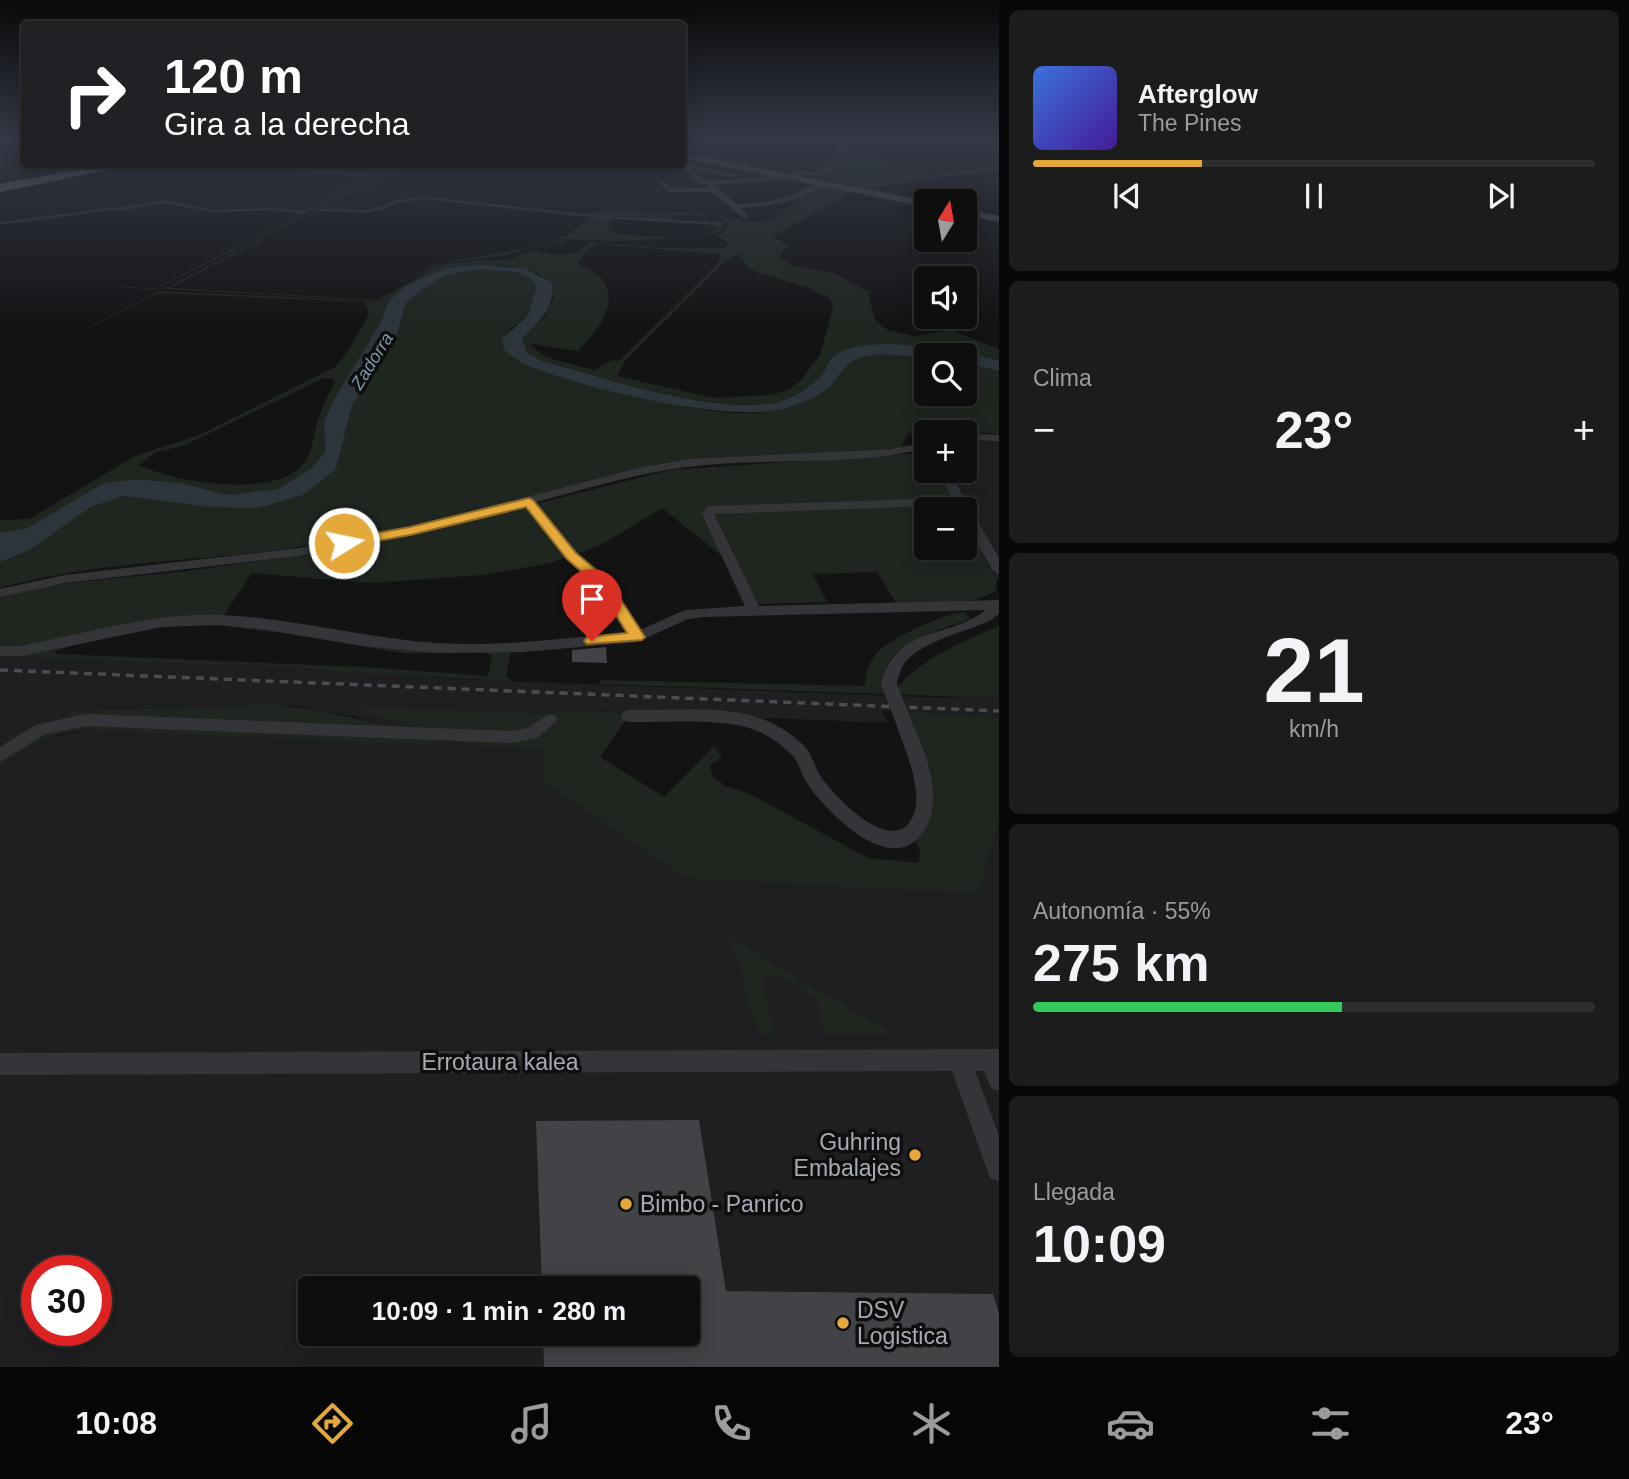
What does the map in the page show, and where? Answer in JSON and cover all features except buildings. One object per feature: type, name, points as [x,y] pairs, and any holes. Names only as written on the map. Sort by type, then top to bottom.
[{"type":"street","points":[[728,202],[737,206],[776,202]]},
{"type":"street","points":[[737,206],[744,217]]},
{"type":"street","points":[[977,215],[999,219]]},
{"type":"street","points":[[977,438],[999,438]]},
{"type":"street","points":[[0,593],[65,579],[299,552],[410,531],[647,470],[689,463],[914,448]]},
{"type":"street","points":[[529,502],[572,556],[603,583],[637,637]]},
{"type":"street","points":[[754,610],[708,514],[712,509],[914,502]]},
{"type":"street","points":[[977,531],[999,570]]},
{"type":"street","points":[[0,651],[22,651],[162,622],[220,620],[364,641],[438,648],[524,647],[637,637],[685,615],[704,612],[999,606]]},
{"type":"street","points":[[629,716],[738,720],[763,726],[800,752],[812,778],[840,811],[860,827],[889,840],[900,840],[911,835],[918,826],[926,799],[920,768],[888,684],[894,666],[915,647],[935,636],[980,621],[999,606]]},
{"type":"street","points":[[0,755],[41,729],[86,720],[512,737],[540,730],[550,720]]},
{"type":"street","points":[[959,1060],[999,1169]]},
{"type":"street","name":"Errotaura kalea","points":[[0,1064],[959,1060],[997,1067]]},
{"type":"shaded area","points":[[160,202],[177,205],[161,203],[131,210],[109,210],[22,223],[0,223]]},
{"type":"shaded area","points":[[328,202],[157,289],[0,282],[156,288],[300,214],[268,210],[208,210],[283,208],[302,211]]},
{"type":"shaded area","points":[[332,202],[335,202],[325,207],[364,211],[400,202],[384,210],[368,212],[318,210],[170,288],[366,299],[375,297],[368,300],[164,289]]},
{"type":"shaded area","points":[[448,202],[582,214],[591,214],[601,209],[700,213],[706,215],[706,219],[698,215],[672,215],[672,221],[726,221],[718,232],[704,236],[626,241],[571,240],[535,250],[559,241],[581,239],[561,239],[504,256],[442,263],[387,290],[437,263],[529,248],[568,235],[589,218]],"holes":[[[613,219],[717,225],[718,228],[709,233],[683,237],[612,233],[609,231],[614,228],[608,224]]]},
{"type":"shaded area","points":[[794,202],[835,202],[772,237],[791,246],[782,251],[780,257],[791,265],[834,273],[871,293],[868,295],[876,321],[888,330],[914,336],[950,330],[999,349],[999,360],[977,355],[977,343],[867,345],[847,349],[833,357],[817,380],[781,401],[741,405],[684,398],[542,361],[527,353],[521,338],[544,318],[554,298],[541,275],[524,268],[502,265],[449,268],[389,301],[382,320],[324,421],[325,452],[312,468],[279,489],[227,495],[182,483],[135,479],[104,483],[27,528],[0,533],[0,520],[29,519],[137,455],[197,436],[335,367],[349,350],[369,314],[366,302],[157,293],[0,374],[158,291],[369,301],[378,300],[440,265],[477,260],[507,260],[534,250],[557,255],[571,254],[589,242],[664,248],[726,248],[727,243],[716,235],[707,236],[723,234],[729,222],[736,219],[749,222],[771,221]],"holes":[[[599,244],[722,255],[718,263],[619,361],[612,360],[594,370],[546,357],[531,346],[578,351],[604,318],[609,298],[607,288],[601,278],[577,263],[589,248]],[[738,254],[749,268],[756,272],[810,288],[830,299],[833,308],[820,355],[801,380],[788,390],[771,395],[714,398],[617,376],[624,362],[725,261]],[[324,378],[333,379],[335,383],[321,413],[307,458],[290,474],[271,481],[224,484],[176,477],[139,465],[156,452],[183,446]]]},
{"type":"shaded area","points":[[479,269],[515,272],[531,278],[536,287],[528,315],[511,329],[504,350],[642,397],[717,412],[752,413],[784,409],[823,393],[848,365],[857,359],[882,354],[914,357],[914,406],[977,406],[977,366],[999,371],[999,434],[977,433],[977,420],[914,420],[914,432],[907,434],[901,448],[682,460],[656,464],[517,501],[331,542],[105,568],[34,579],[0,588],[0,562],[28,551],[91,507],[124,496],[258,508],[336,469],[352,405],[389,351],[406,303],[446,275]]},
{"type":"shaded area","points":[[977,433],[999,434],[999,580],[996,580],[977,538],[977,497],[951,497],[944,483],[977,483]]},
{"type":"shaded area","points":[[914,453],[914,483],[944,483],[951,497],[914,497],[914,560],[977,560],[977,544],[996,580],[996,590],[976,599],[963,601],[896,603],[877,572],[813,574],[827,602],[754,604],[727,560],[662,508],[601,545],[550,563],[482,575],[371,583],[252,573],[222,618],[0,649],[0,598],[41,586],[315,554],[461,523],[670,470]]},
{"type":"shaded area","points":[[965,612],[970,619],[929,633],[904,647],[887,668],[884,682],[899,693],[898,686],[921,666],[958,644],[999,626],[999,698],[599,684],[600,680],[865,686],[869,666],[881,649],[917,628]]},
{"type":"shaded area","points":[[173,623],[219,623],[448,651],[511,650],[506,677],[512,681],[350,673],[304,668],[0,657],[0,654],[27,652],[109,636],[55,651],[56,654],[363,667],[488,676],[492,656],[487,653],[401,653],[209,624],[135,630]]},
{"type":"shaded area","points":[[0,657],[304,668],[454,679],[999,698],[999,717],[882,711],[888,723],[573,710],[551,714],[342,706],[398,720],[471,746],[543,750],[543,780],[977,894],[999,821],[999,1367],[0,1367],[0,769],[23,749],[45,738],[86,730],[437,741],[357,717],[298,706],[70,710],[68,719],[0,750]]},
{"type":"shaded area","points":[[276,705],[319,710],[402,729],[68,719],[69,710]]},
{"type":"shaded area","points":[[340,705],[551,714],[573,710],[626,713],[627,718],[600,757],[664,797],[714,746],[722,757],[710,765],[712,776],[727,787],[750,794],[868,858],[918,863],[921,854],[915,839],[923,830],[905,712],[999,717],[999,821],[978,894],[686,878],[542,780],[543,750],[471,746],[448,737],[526,733],[427,730]]},
{"type":"shaded area","points":[[64,725],[422,736],[438,741],[435,745],[86,730],[40,741],[19,753],[0,769],[0,757],[19,743]]},
{"type":"shaded area","points":[[730,936],[806,985],[896,1034],[825,1034],[816,997],[781,975],[761,974],[774,1034],[758,1034]]},
{"type":"water","name":"Zadorra","points":[[480,265],[524,268],[552,283],[549,307],[522,338],[527,353],[542,361],[684,398],[713,403],[767,404],[782,401],[804,390],[822,375],[833,357],[847,349],[867,345],[913,345],[914,357],[874,355],[857,359],[822,393],[783,409],[726,411],[654,401],[551,374],[523,363],[504,350],[502,339],[528,315],[536,287],[531,278],[515,272],[480,269],[446,275],[406,303],[389,351],[352,405],[336,469],[303,495],[258,508],[211,507],[124,496],[91,507],[28,551],[0,562],[0,533],[27,528],[104,483],[135,479],[182,483],[227,495],[278,489],[312,468],[325,452],[324,421],[382,320],[389,301],[405,287],[449,268]]},
{"type":"water","points":[[977,355],[999,360],[999,371],[977,366]]},
{"type":"waterway","points":[[0,223],[166,202],[213,211],[267,209],[305,212]]},
{"type":"waterway","points":[[317,210],[370,211],[396,202]]},
{"type":"waterway","points":[[461,202],[605,217],[719,224]]},
{"type":"railway","points":[[0,670],[999,711]]},
{"type":"place","name":"Guhring Embalajes","points":[[915,1155]]},
{"type":"place","name":"Bimbo - Panrico","points":[[626,1204]]},
{"type":"place","name":"DSV Logistica","points":[[843,1323]]},
{"type":"route","points":[[344,543],[410,531],[529,502],[572,556],[603,583],[637,637],[592,641]]}]
